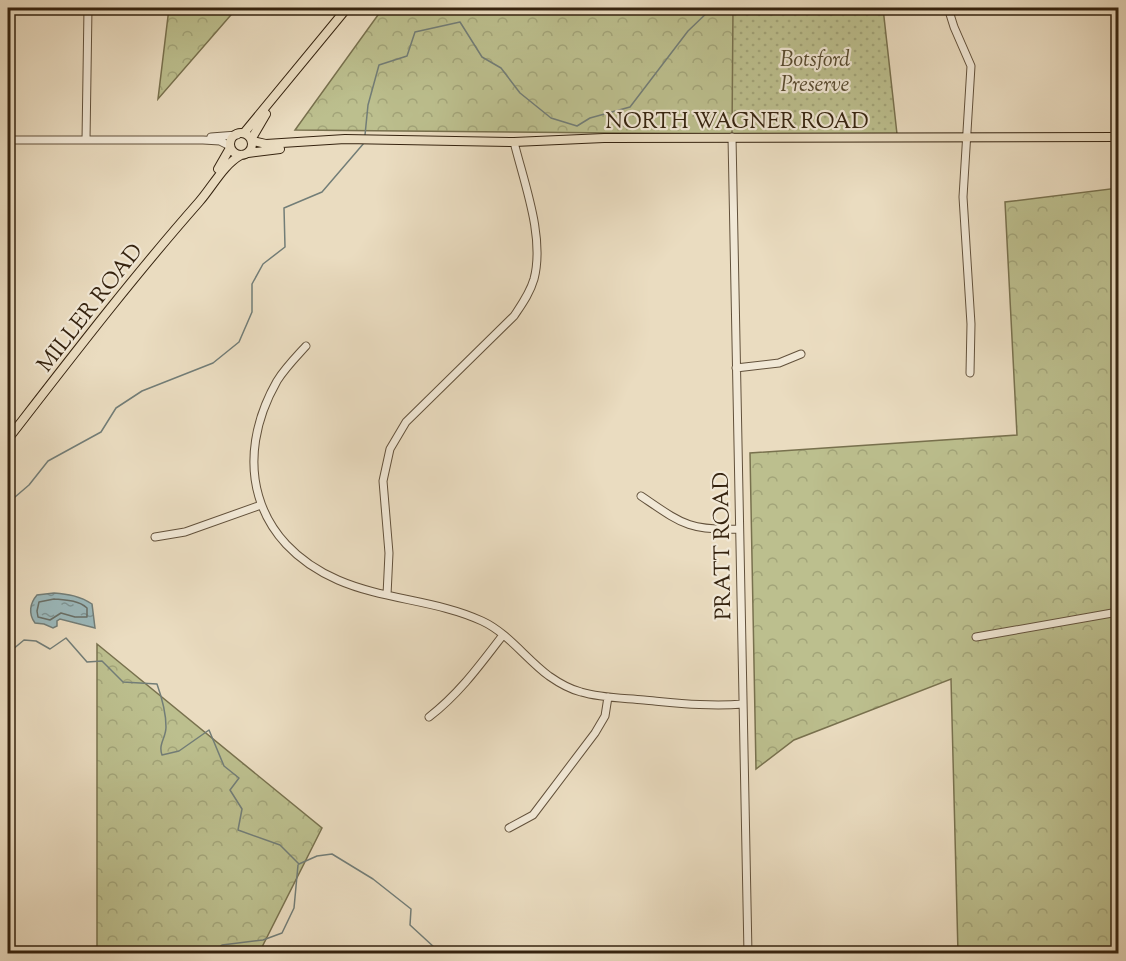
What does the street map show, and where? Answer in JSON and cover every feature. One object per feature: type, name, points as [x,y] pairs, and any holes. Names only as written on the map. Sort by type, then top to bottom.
[{"type":"main road","points":[[247,137],[251,150],[245,154],[233,153],[230,147],[231,139],[247,137],[347,8]]},
{"type":"main road","name":"NORTH WAGNER ROAD","points":[[247,137],[266,144],[345,140],[514,142],[604,138],[732,137],[1119,138]]},
{"type":"main road","name":"NORTH WAGNER ROAD","points":[[245,154],[361,141]]},
{"type":"main road","name":"MILLER ROAD","points":[[8,440],[177,225],[220,167],[230,147]]},
{"type":"main road","name":"MILLER ROAD","points":[[177,225],[200,201],[230,163],[245,154]]},
{"type":"street","points":[[86,140],[88,8]]},
{"type":"street","points":[[949,11],[953,26],[971,66],[963,197],[971,324],[970,373]]},
{"type":"street","name":"NORTH WAGNER ROAD","points":[[203,140],[247,137]]},
{"type":"street","name":"PRATT ROAD","points":[[732,137],[748,954]]},
{"type":"street","name":"NORTH WAGNER ROAD","points":[[8,140],[203,140],[220,141],[230,147]]},
{"type":"street","points":[[387,594],[389,554],[384,481],[390,449],[406,422],[514,316],[526,300],[534,280],[537,261],[534,223],[514,142]]},
{"type":"street","points":[[306,346],[278,379],[265,405],[256,434],[254,473],[261,506],[280,539],[297,557],[320,572],[342,582],[463,614],[484,622],[522,651],[536,666],[563,685],[581,692],[608,697],[717,706],[743,704]]},
{"type":"street","points":[[736,368],[779,363],[801,354]]},
{"type":"street","points":[[641,496],[663,512],[694,528],[738,529]]},
{"type":"street","points":[[155,537],[185,532],[261,506]]},
{"type":"street","points":[[976,638],[1119,612]]},
{"type":"street","points":[[429,717],[446,704],[465,684],[502,635]]},
{"type":"street","points":[[509,828],[533,815],[595,733],[605,716],[608,697]]},
{"type":"green space","points":[[169,8],[237,8],[158,99]]},
{"type":"green space","points":[[383,8],[883,8],[732,134],[295,130]]},
{"type":"green space","name":"Botsford Preserve","points":[[733,8],[883,8],[897,134],[732,134]]},
{"type":"green space","points":[[1118,188],[1118,953],[958,953],[951,679],[794,740],[756,769],[750,453],[1017,435],[1005,202]]},
{"type":"green space","points":[[97,644],[322,828],[259,953],[97,953]]},
{"type":"water","points":[[54,593],[74,596],[92,604],[95,628],[60,619],[57,621],[57,626],[53,628],[35,623],[31,605],[35,598],[37,595]]},
{"type":"waterway","points":[[365,135],[368,105],[379,65],[407,56],[415,32],[460,22],[482,57],[501,68],[520,93],[551,118],[577,126],[590,118],[630,107],[688,31],[712,8]]},
{"type":"waterway","points":[[8,503],[29,485],[48,461],[101,432],[116,408],[142,391],[213,363],[239,342],[252,312],[252,284],[263,264],[285,247],[284,208],[322,192],[364,143]]},
{"type":"waterway","points":[[8,650],[12,650],[24,640],[36,641],[50,649],[66,638],[87,662],[102,661],[123,682],[157,684],[166,722],[161,748],[162,755],[179,751],[209,730],[224,766],[239,778],[230,790],[242,809],[238,830],[280,845],[299,864]]},
{"type":"waterway","points":[[299,864],[317,856],[332,854],[373,879],[411,909],[410,925],[435,948],[433,954]]},
{"type":"waterway","points":[[210,954],[222,945],[263,940],[282,933],[294,908],[298,865]]}]
